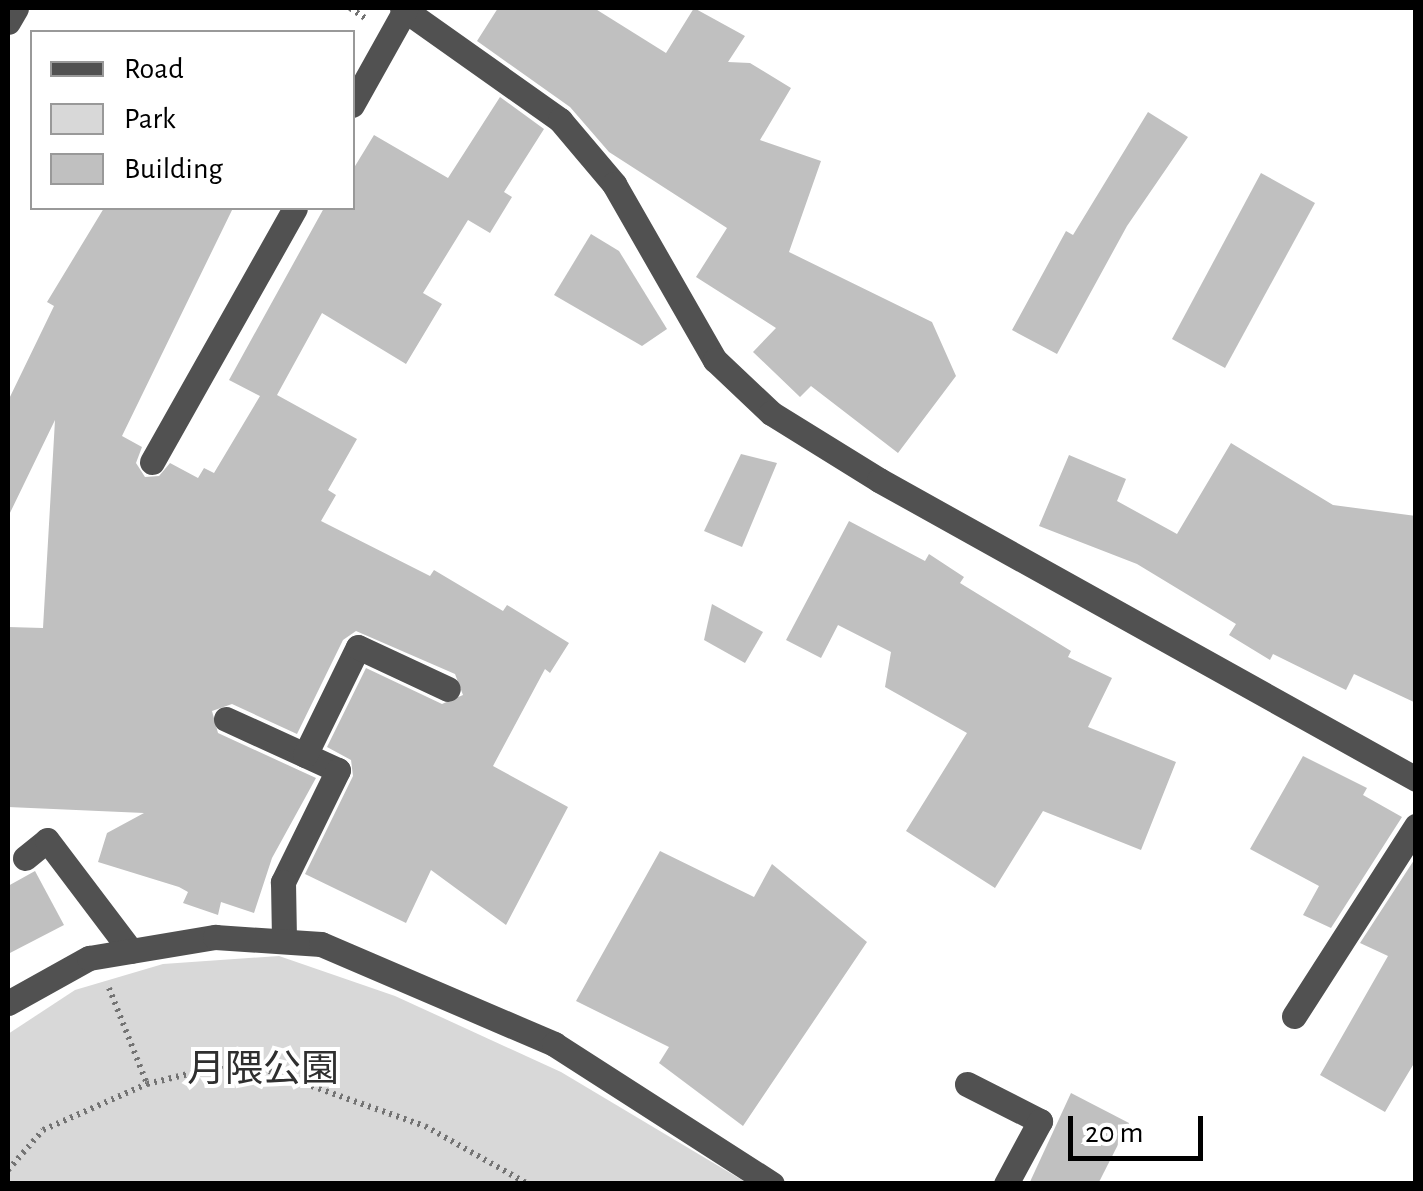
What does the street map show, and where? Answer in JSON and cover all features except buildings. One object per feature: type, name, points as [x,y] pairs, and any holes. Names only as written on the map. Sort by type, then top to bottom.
[{"type":"street","points":[[8,22],[16,8]]},
{"type":"street","points":[[355,99],[403,8],[560,120],[614,184],[716,360],[771,413],[879,480],[1416,780]]},
{"type":"street","points":[[152,462],[294,210]]},
{"type":"street","points":[[305,755],[358,647],[448,689]]},
{"type":"street","points":[[226,719],[338,770],[283,882],[284,941]]},
{"type":"street","points":[[1294,1016],[1416,826]]},
{"type":"street","points":[[25,858],[47,840],[131,951]]},
{"type":"street","points":[[8,1003],[89,958],[214,937],[321,944],[554,1044],[772,1184]]},
{"type":"street","points":[[967,1084],[1040,1121],[1006,1184]]},
{"type":"path","points":[[128,981],[109,988],[147,1084]]},
{"type":"path","points":[[8,1170],[43,1130],[147,1084],[241,1060],[425,1126],[528,1184]]},
{"type":"green space","name":"月隈公園","points":[[279,956],[395,996],[561,1072],[747,1183],[8,1183],[8,1034],[75,990],[163,964]]}]
